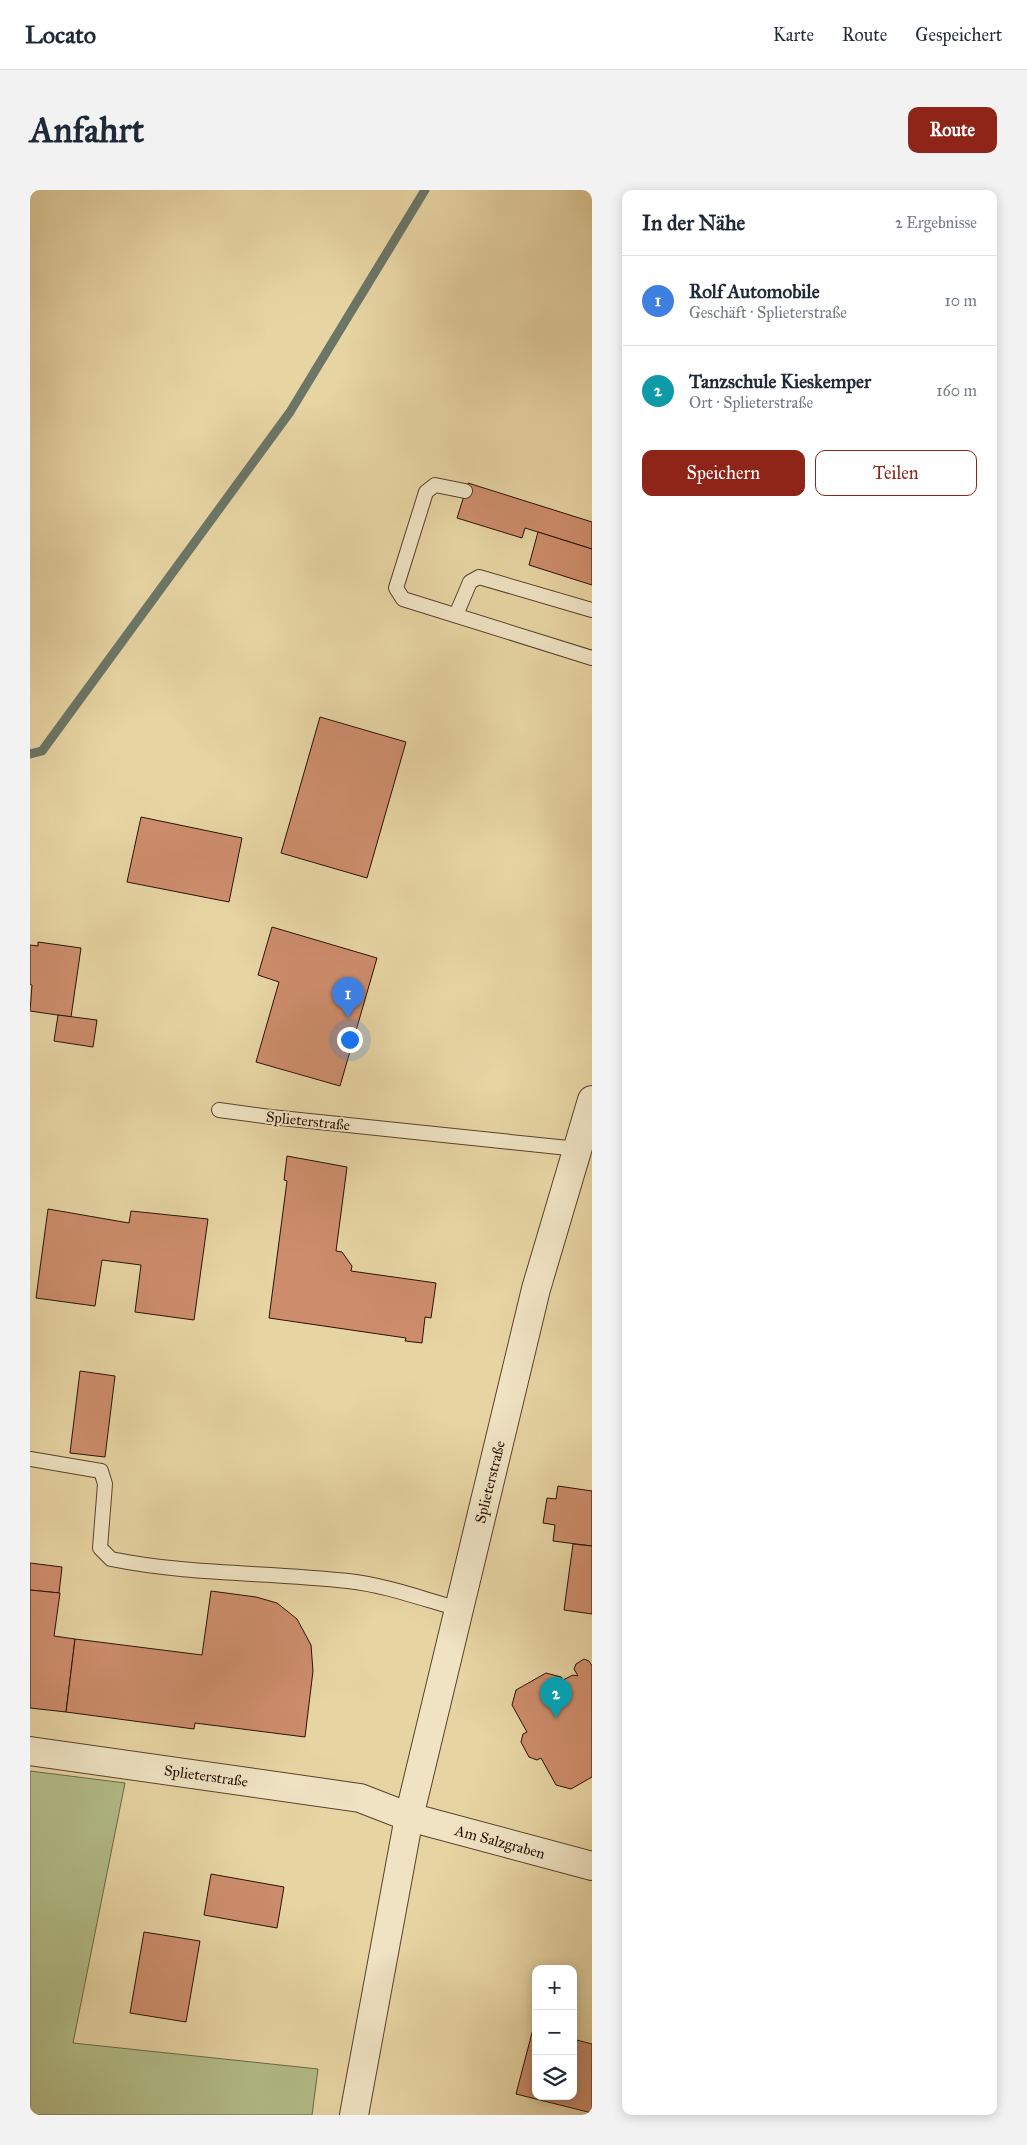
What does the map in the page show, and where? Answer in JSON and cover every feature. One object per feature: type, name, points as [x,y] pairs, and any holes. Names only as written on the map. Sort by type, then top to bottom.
[{"type":"street","name":"Splieterstraße","points":[[354,2115],[409,1817],[536,1289],[592,1100]]},
{"type":"street","name":"Splieterstraße","points":[[30,1751],[360,1798],[409,1817]]},
{"type":"street","name":"Am Salzgraben","points":[[409,1817],[592,1866]]},
{"type":"lane","points":[[465,491],[435,485],[426,492],[396,588],[403,599],[592,658]]},
{"type":"lane","points":[[456,615],[470,582],[478,577],[592,610]]},
{"type":"lane","name":"Splieterstraße","points":[[218,1110],[578,1149]]},
{"type":"lane","points":[[30,1459],[101,1471],[105,1484],[100,1548],[112,1559],[218,1572],[349,1581],[459,1609]]},
{"type":"green space","points":[[30,1771],[125,1783],[73,2043],[318,2069],[312,2115],[30,2115]]},
{"type":"building","points":[[468,483],[592,522],[592,549],[525,528],[522,538],[457,518]]},
{"type":"building","points":[[538,532],[592,549],[592,585],[529,565]]},
{"type":"building","points":[[320,717],[406,742],[367,878],[281,853]]},
{"type":"building","points":[[141,817],[242,838],[229,902],[127,882]]},
{"type":"building","points":[[272,927],[377,958],[340,1086],[256,1062],[279,982],[258,975]]},
{"type":"building","points":[[38,942],[81,948],[71,1017],[30,1011],[32,985],[30,984],[30,945],[38,946]]},
{"type":"building","points":[[58,1015],[97,1020],[93,1047],[54,1041]]},
{"type":"building","points":[[287,1156],[347,1167],[336,1251],[342,1252],[352,1266],[351,1271],[436,1283],[431,1318],[425,1317],[422,1343],[405,1341],[406,1338],[269,1318],[287,1181],[284,1180]]},
{"type":"building","points":[[48,1209],[129,1223],[131,1211],[208,1219],[194,1320],[135,1312],[141,1265],[102,1260],[95,1306],[36,1298]]},
{"type":"building","points":[[80,1371],[115,1376],[105,1457],[70,1453]]},
{"type":"building","points":[[558,1486],[592,1491],[592,1546],[553,1541],[555,1525],[543,1523],[547,1498],[556,1499]]},
{"type":"building","points":[[573,1544],[592,1546],[592,1614],[564,1610]]},
{"type":"building","points":[[30,1563],[62,1567],[59,1593],[30,1590]]},
{"type":"building","points":[[30,1590],[60,1593],[54,1636],[75,1639],[66,1712],[30,1708]]},
{"type":"building","points":[[211,1591],[256,1597],[277,1603],[297,1619],[311,1645],[313,1671],[305,1737],[195,1723],[194,1729],[66,1712],[75,1639],[202,1655]]},
{"type":"building","points":[[584,1659],[589,1661],[592,1666],[592,1777],[571,1789],[556,1785],[541,1758],[537,1760],[529,1757],[521,1742],[523,1734],[527,1732],[512,1705],[516,1690],[546,1673],[561,1677],[563,1680],[573,1675],[578,1676],[574,1669],[576,1664]]},
{"type":"building","points":[[211,1874],[284,1887],[277,1928],[204,1915]]},
{"type":"building","points":[[144,1932],[200,1941],[186,2022],[130,2013]]},
{"type":"building","points":[[532,2033],[532,2098],[516,2094]]},
{"type":"building","points":[[577,2040],[592,2044],[592,2113],[540,2100],[577,2100]]},
{"type":"waterway","points":[[30,754],[42,751],[290,412],[425,190]]},
{"type":"place","name":"Rolf Automobile","points":[[348,1018]]},
{"type":"place","name":"Tanzschule Kieskemper","points":[[556,1718]]}]
